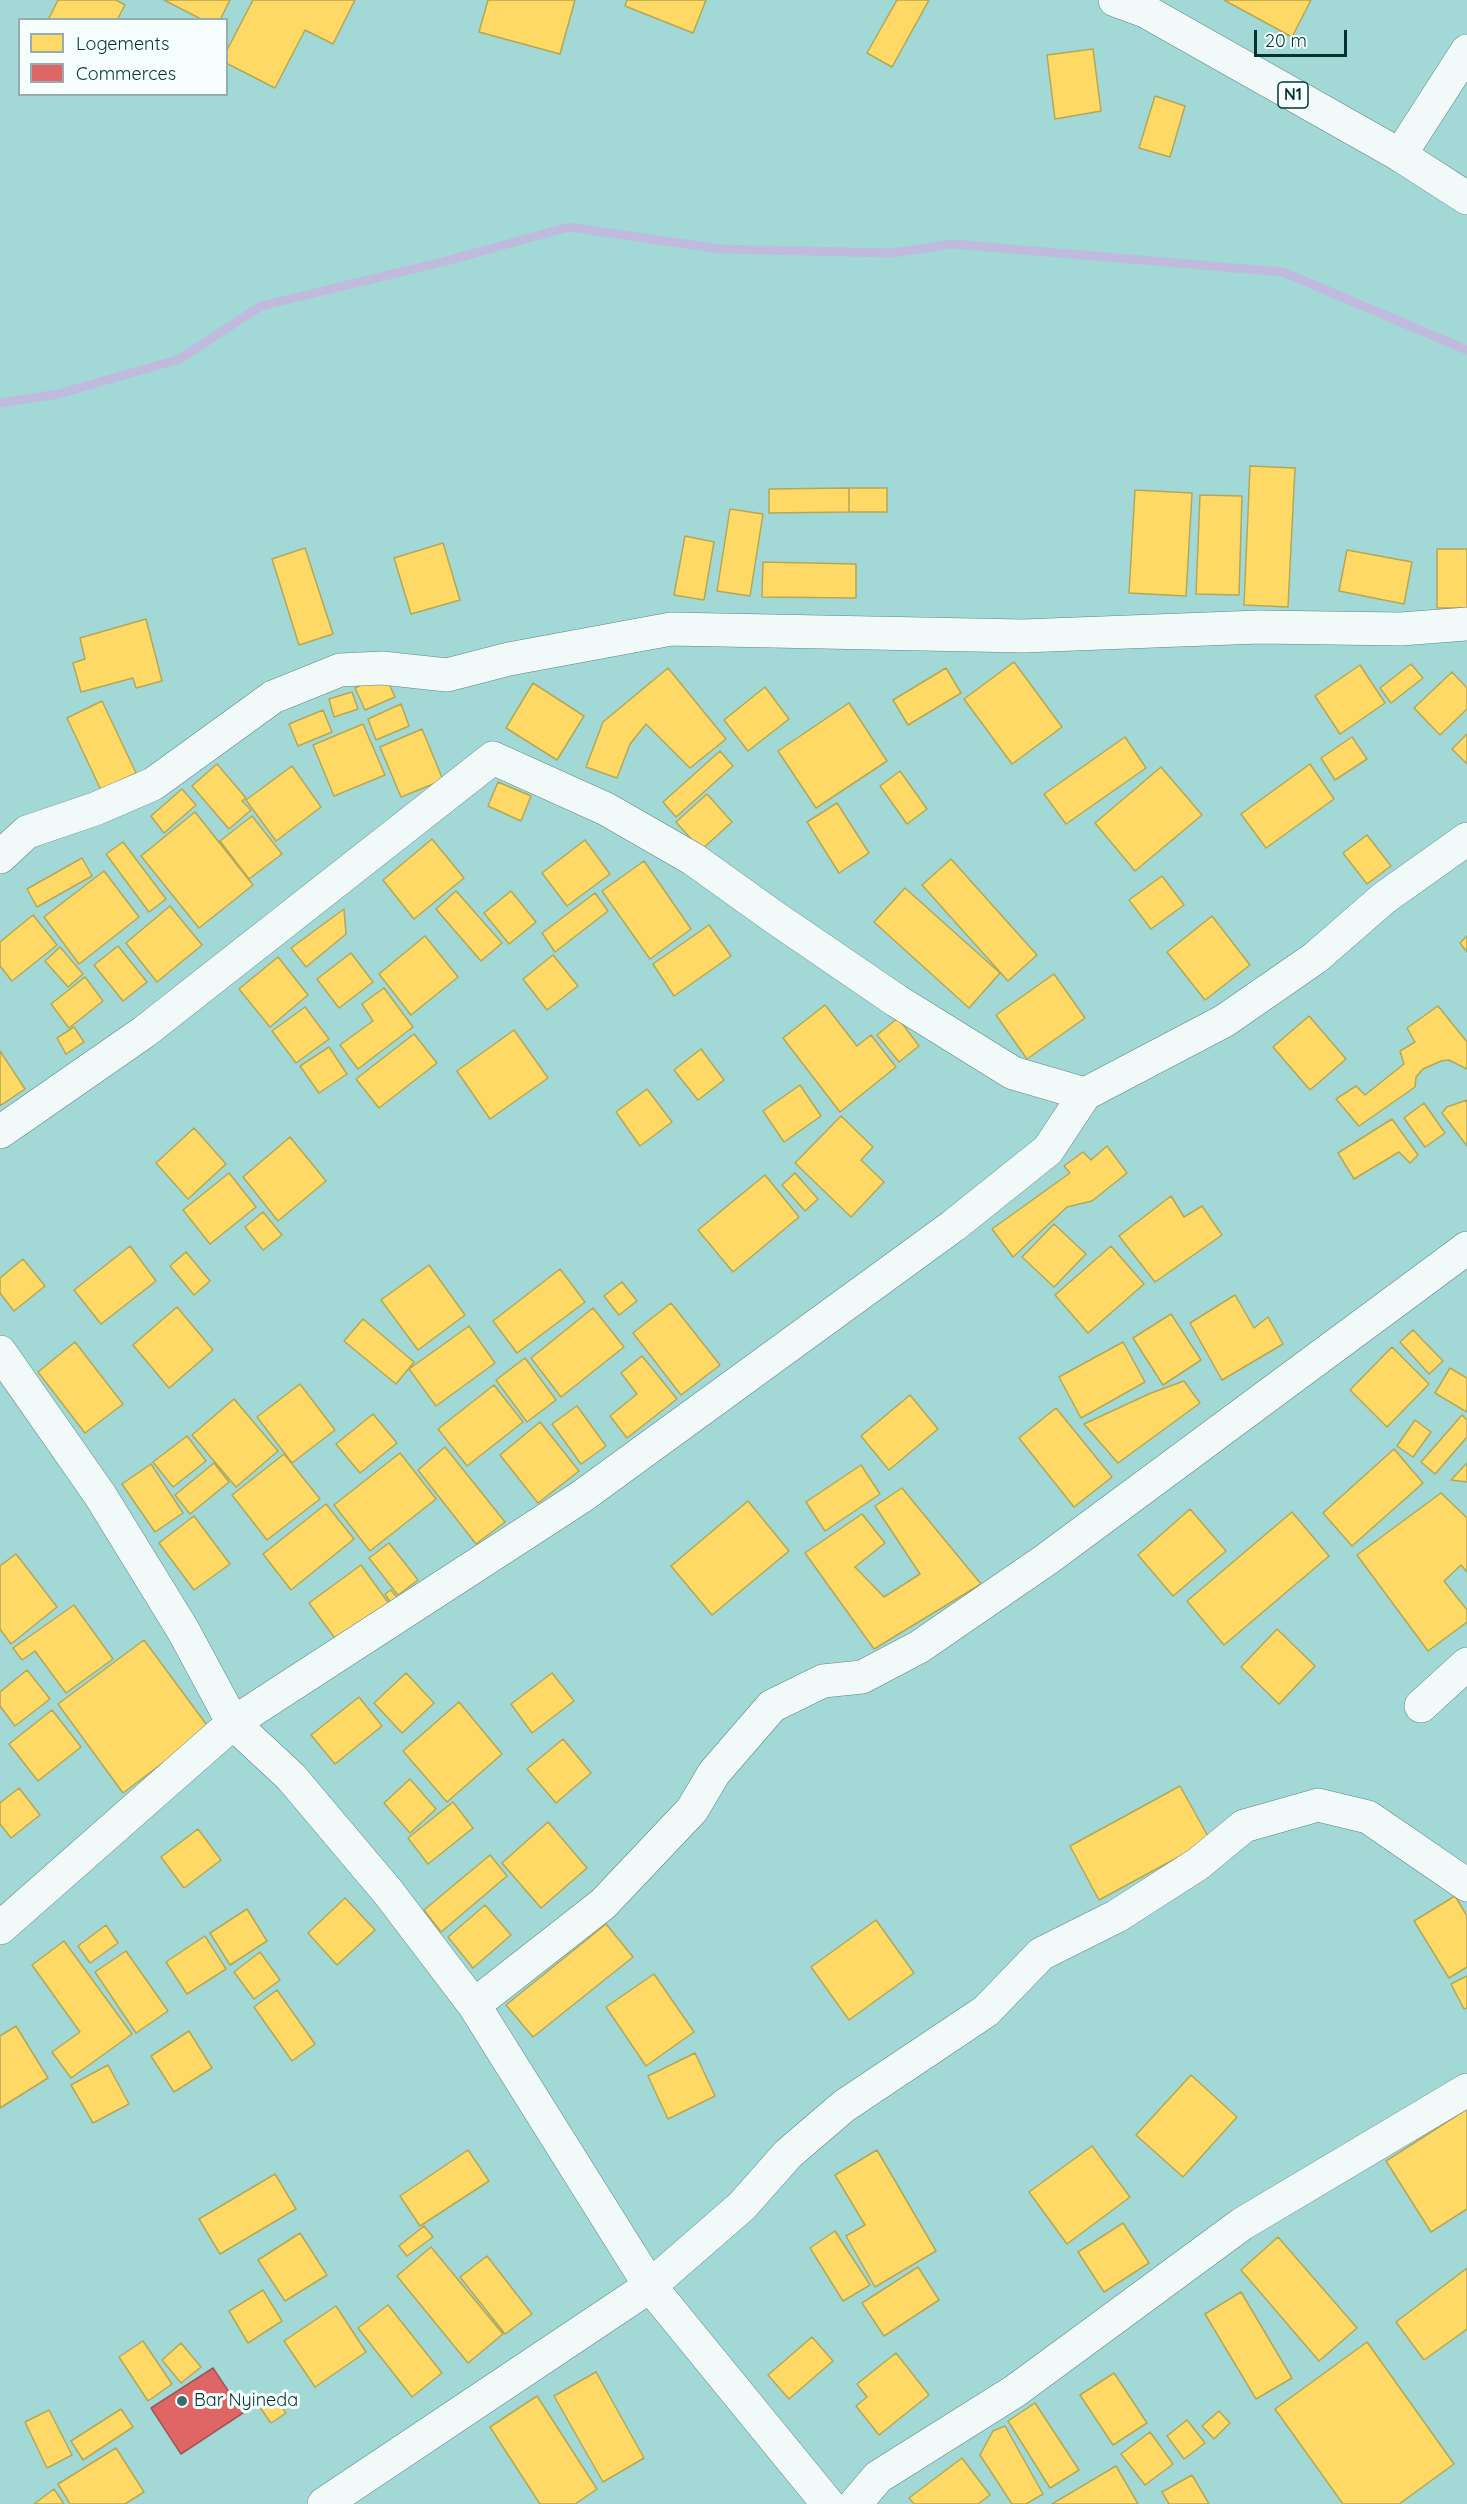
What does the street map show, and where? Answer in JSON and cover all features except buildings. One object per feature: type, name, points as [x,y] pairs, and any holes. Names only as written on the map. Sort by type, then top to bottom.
[{"type":"main road","name":"N1","points":[[1136,4],[1400,155],[1467,198]]},
{"type":"main road","points":[[1400,155],[1467,51]]},
{"type":"main road","points":[[0,857],[27,832],[95,809],[153,783],[273,697],[340,670],[382,668],[447,675],[509,659],[672,629],[1023,636],[1259,627],[1401,630],[1467,624]]},
{"type":"main road","points":[[0,1132],[144,1032],[494,758],[606,809],[693,858],[774,917],[897,1001],[1013,1073],[1085,1094]]},
{"type":"main road","points":[[0,1928],[233,1723],[581,1497],[953,1226],[1048,1150],[1085,1094],[1224,1021],[1315,958],[1384,898],[1467,839]]},
{"type":"main road","points":[[474,2005],[603,1904],[692,1810],[714,1773],[772,1706],[823,1681],[862,1677],[919,1647],[1047,1559],[1467,1248]]},
{"type":"main road","points":[[0,1352],[100,1495],[183,1630],[233,1723],[291,1777],[388,1892],[474,2005],[650,2286],[828,2504]]},
{"type":"main road","points":[[1421,1706],[1467,1664]]},
{"type":"main road","points":[[324,2504],[650,2286],[734,2213],[788,2154],[844,2106],[986,2011],[1041,1954],[1117,1916],[1198,1864],[1244,1826],[1318,1805],[1368,1817],[1467,1885]]},
{"type":"main road","points":[[855,2504],[878,2477],[1015,2391],[1242,2224],[1467,2090]]},
{"type":"waterway","points":[[0,403],[58,394],[180,359],[261,306],[446,261],[569,227],[720,249],[892,253],[952,244],[1283,272],[1467,350]]},
{"type":"place","name":"Bar Nyineda","points":[[182,2401]]}]
